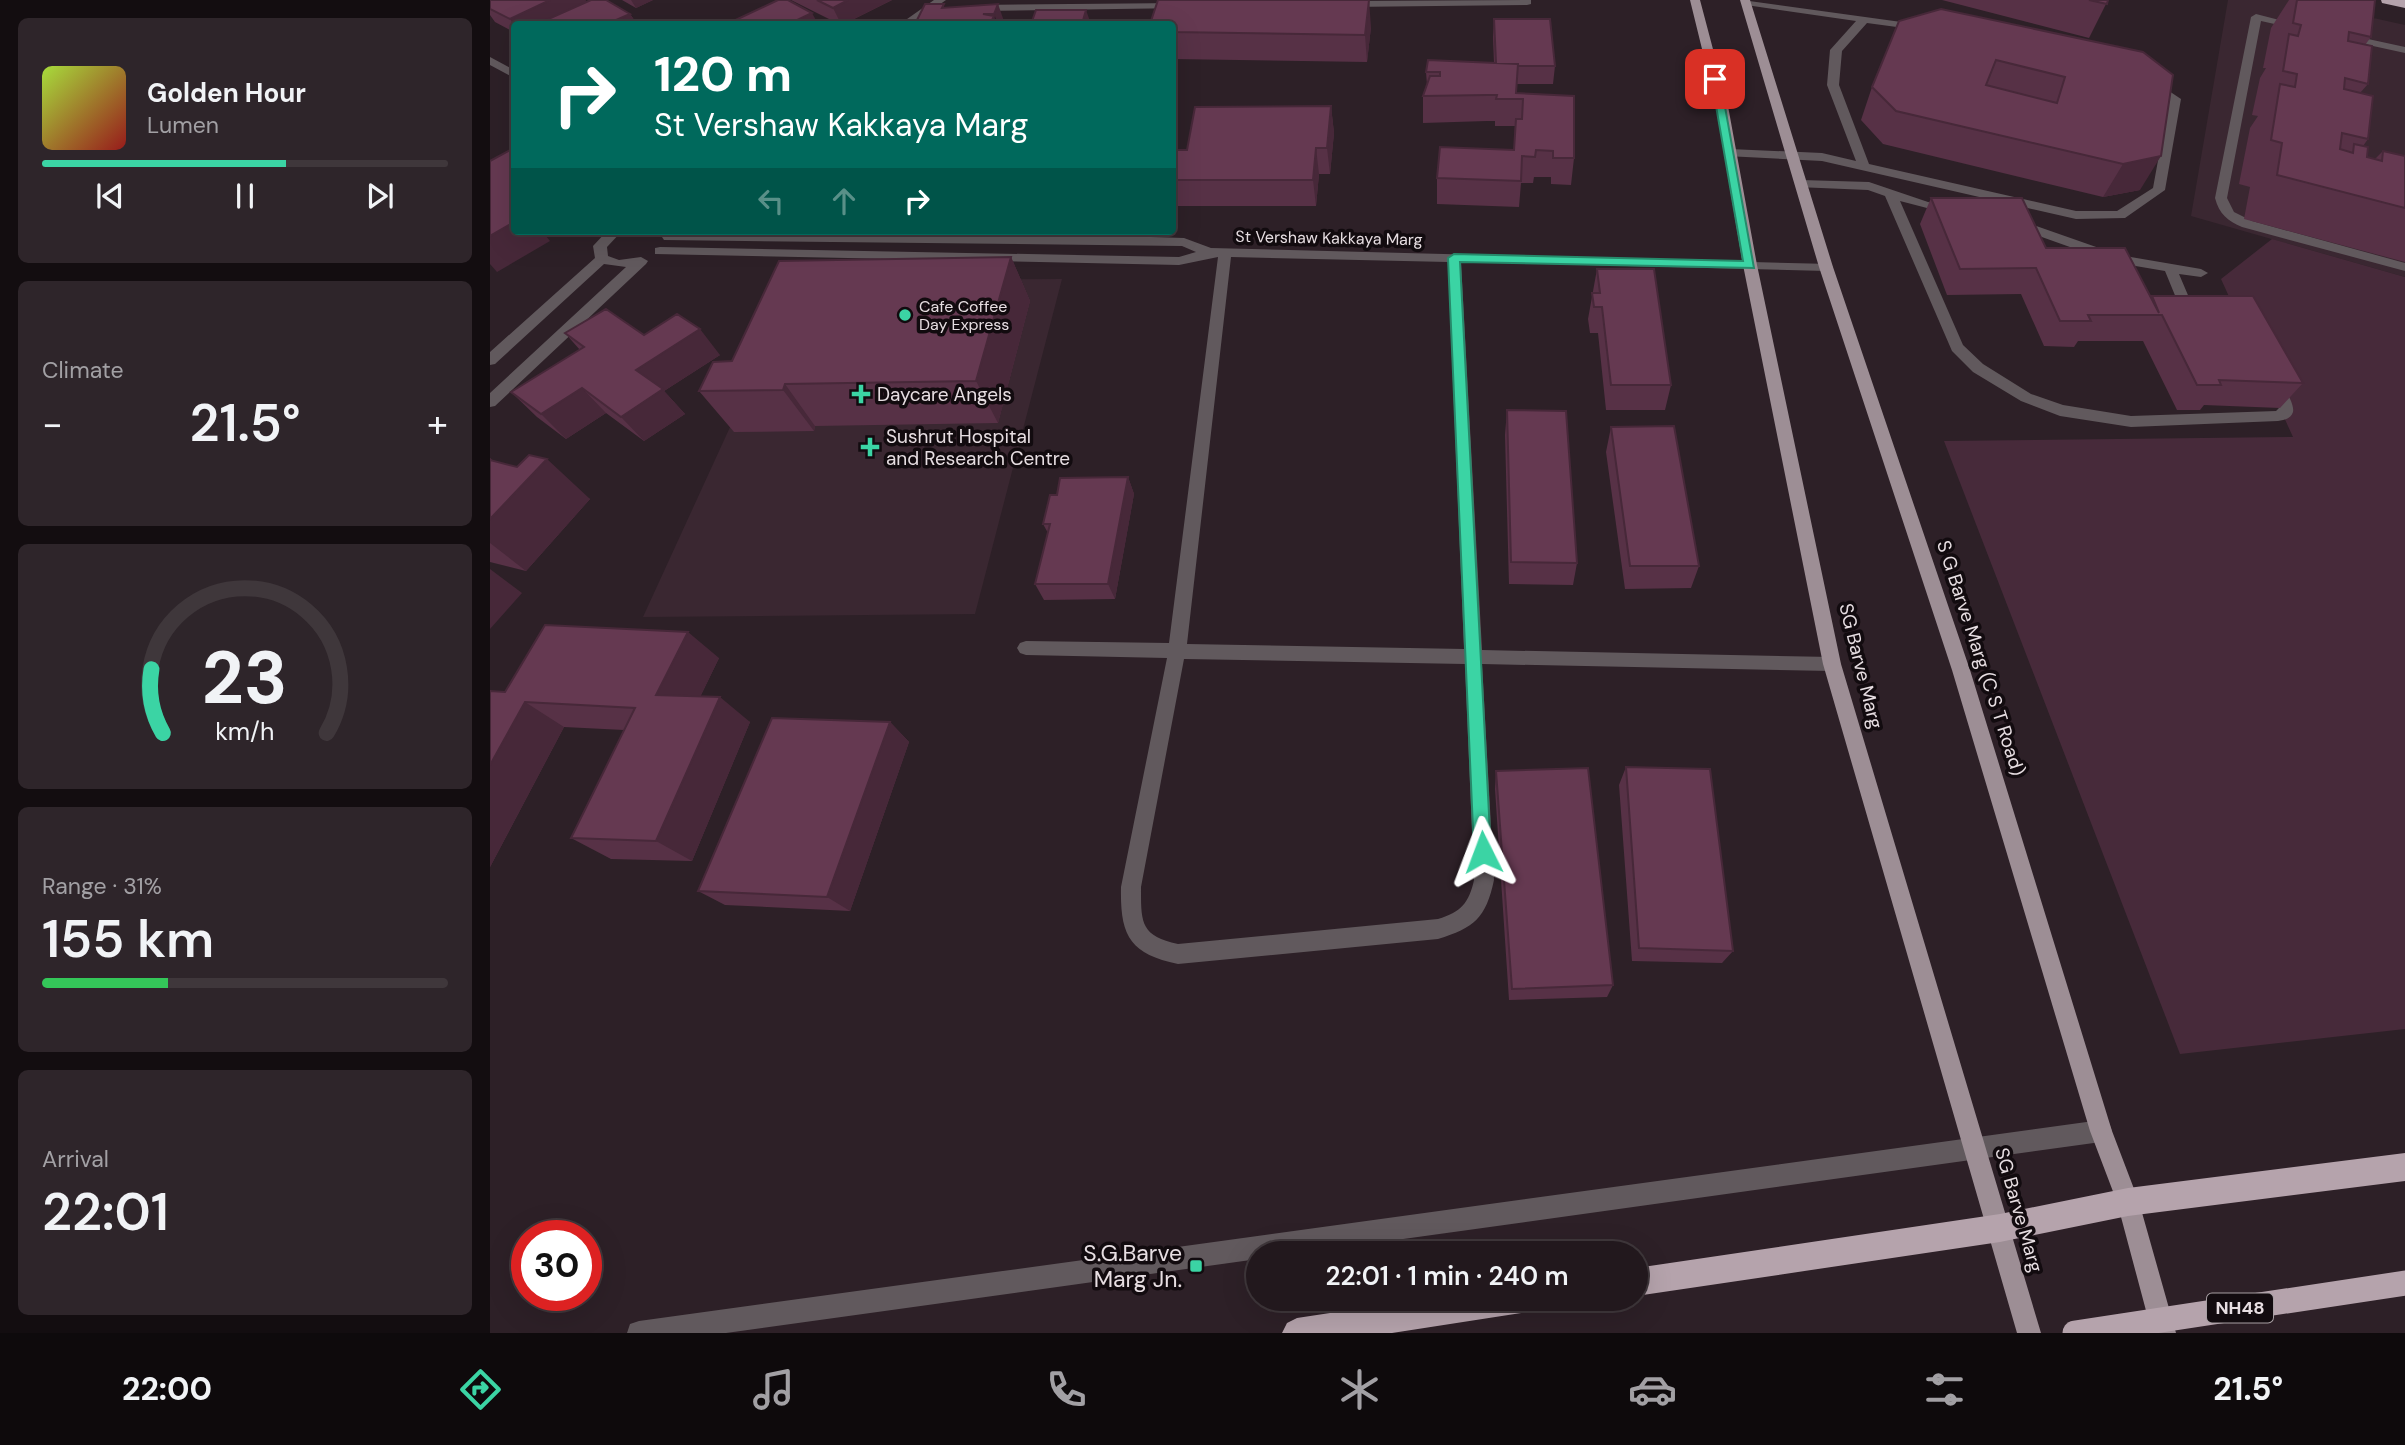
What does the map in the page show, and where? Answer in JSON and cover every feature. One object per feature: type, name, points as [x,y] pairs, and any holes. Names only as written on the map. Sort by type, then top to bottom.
[{"type":"highway","points":[[2387,0],[2405,4]]},
{"type":"highway","points":[[1648,1280],[2000,1228],[2127,1202],[2405,1167]]},
{"type":"highway","name":"NH48","points":[[2075,1333],[2405,1283]]},
{"type":"highway","points":[[1297,1333],[1442,1311]]},
{"type":"main road","name":"SG Barve Marg","points":[[1695,0],[1722,106],[1750,265],[1832,664],[2029,1333]]},
{"type":"main road","name":"S G Barve Marg (C S T Road)","points":[[1746,1],[1826,267],[1961,670],[2101,1131],[2127,1202],[2164,1333]]},
{"type":"street","points":[[909,21],[941,0]]},
{"type":"street","points":[[1746,1],[1932,29]]},
{"type":"street","points":[[1331,4],[1527,2]]},
{"type":"street","points":[[968,8],[1192,6]]},
{"type":"street","points":[[926,9],[954,9]]},
{"type":"street","points":[[2310,29],[2256,13],[2221,198],[2225,213],[2247,224],[2405,267]]},
{"type":"street","points":[[1864,166],[1833,85],[1836,50],[1865,18]]},
{"type":"street","points":[[2337,35],[2405,50]]},
{"type":"street","points":[[490,60],[511,73]]},
{"type":"street","points":[[1730,153],[1791,153],[1864,166],[2076,215],[2120,215],[2160,190],[2175,99],[2136,72]]},
{"type":"street","points":[[1801,184],[1869,186],[1926,206],[1964,212]]},
{"type":"street","points":[[1889,191],[1957,347],[1977,367],[2037,404],[2067,415],[2127,423],[2278,416],[2285,413],[2286,408],[2267,373]]},
{"type":"street","points":[[2022,241],[2007,220],[2093,251],[2201,273]]},
{"type":"street","points":[[602,259],[600,246],[611,235]]},
{"type":"street","points":[[490,402],[641,261],[660,251],[668,235]]},
{"type":"street","name":"St Vershaw Kakkaya Marg","points":[[752,235],[1086,239],[1184,242],[1209,252],[1225,253],[1826,267]]},
{"type":"street","points":[[828,255],[836,236]]},
{"type":"street","points":[[1082,259],[1086,239]]},
{"type":"street","name":"St Vershaw Kakkaya Marg","points":[[660,251],[1179,261],[1209,252]]},
{"type":"street","points":[[2093,251],[2099,268]]},
{"type":"street","points":[[1225,253],[1177,651],[1131,887],[1130,920],[1139,940],[1154,950],[1178,954],[1438,929],[1462,922],[1479,904],[1484,880],[1454,258]]},
{"type":"street","points":[[602,259],[618,264],[641,261]]},
{"type":"street","points":[[490,360],[602,259]]},
{"type":"street","points":[[2170,268],[2186,307]]},
{"type":"street","points":[[1026,648],[1832,664]]},
{"type":"street","points":[[639,1333],[2101,1131]]},
{"type":"shaded area","points":[[2228,0],[2292,0],[2405,25],[2405,277],[2191,216]]},
{"type":"shaded area","points":[[2272,239],[2405,277],[2405,1029],[2180,1054],[1944,441],[2293,437],[2221,279]]},
{"type":"shaded area","name":"Sushrut Hospital and Research Centre","points":[[1062,279],[975,614],[643,617],[797,281]]},
{"type":"building","points":[[490,0],[550,0],[510,19],[490,9]]},
{"type":"building","points":[[591,0],[606,0],[630,14],[614,21],[544,21]]},
{"type":"building","points":[[778,0],[788,0],[812,13],[795,21],[733,21]]},
{"type":"building","points":[[817,0],[848,0],[833,8]]},
{"type":"building","points":[[1158,0],[1369,0],[1365,35],[1176,32],[1176,21],[1151,21]]},
{"type":"building","points":[[2089,0],[2108,0],[2107,4]]},
{"type":"building","points":[[2297,0],[2375,0],[2371,37],[2349,32],[2348,41],[2372,46],[2368,84],[2345,78],[2344,89],[2373,96],[2368,139],[2342,133],[2340,149],[2353,153],[2354,144],[2368,147],[2367,157],[2382,161],[2383,151],[2405,156],[2405,208],[2277,175],[2282,143],[2271,140],[2280,84],[2295,87],[2297,74],[2283,71],[2289,34],[2298,36],[2301,25],[2293,23]]},
{"type":"building","points":[[925,4],[944,4],[942,8],[998,4],[994,14],[983,14],[994,16],[992,21],[916,21]]},
{"type":"building","points":[[1941,9],[2143,52],[2173,75],[2161,156],[2123,164],[1896,111],[1872,87],[1899,21]],"holes":[[[1996,60],[2065,77],[2057,103],[1986,85]]]},
{"type":"building","points":[[1036,10],[1086,10],[1083,21],[1032,21]]},
{"type":"building","points":[[1494,19],[1550,19],[1555,66],[1496,63]]},
{"type":"building","points":[[1428,60],[1518,64],[1516,93],[1574,96],[1574,158],[1553,158],[1553,151],[1536,150],[1535,157],[1522,156],[1521,181],[1437,178],[1440,147],[1514,150],[1516,119],[1522,119],[1523,99],[1496,99],[1497,95],[1423,96],[1430,76],[1440,76],[1440,72],[1426,72]]},
{"type":"building","points":[[1331,106],[1327,148],[1316,148],[1313,180],[1176,180],[1176,150],[1187,150],[1195,107]]},
{"type":"building","points":[[511,150],[511,224],[490,236],[490,161]]},
{"type":"building","points":[[1931,198],[2022,198],[2046,248],[2125,248],[2159,313],[2152,296],[2253,296],[2303,383],[2219,380],[2221,385],[2197,385],[2162,315],[2088,315],[2091,321],[2060,321],[2036,268],[1960,269]]},
{"type":"building","points":[[1011,257],[976,381],[785,384],[783,390],[699,391],[713,362],[732,361],[779,261]]},
{"type":"building","points":[[1597,269],[1654,269],[1671,385],[1611,385],[1602,307],[1594,307],[1592,293],[1600,293]]},
{"type":"building","points":[[606,309],[644,335],[677,314],[700,329],[636,370],[663,389],[621,417],[582,388],[541,414],[511,392],[584,347],[565,333]]},
{"type":"building","points":[[1507,410],[1566,411],[1577,563],[1511,562]]},
{"type":"building","points":[[1674,426],[1699,566],[1630,566],[1611,427]]},
{"type":"building","points":[[529,455],[547,459],[490,519],[490,460],[517,467]]},
{"type":"building","points":[[1128,477],[1108,584],[1035,584],[1050,524],[1043,524],[1050,495],[1057,495],[1060,478]]},
{"type":"building","points":[[545,625],[688,632],[656,695],[720,697],[656,841],[571,838],[635,708],[525,702],[490,765],[490,691],[505,692]]},
{"type":"building","points":[[772,718],[890,722],[827,897],[698,891]]},
{"type":"building","points":[[1626,767],[1710,769],[1733,951],[1639,948]]},
{"type":"building","points":[[1588,768],[1613,985],[1512,989],[1496,771]]},
{"type":"place","name":"Cafe Coffee Day Express","points":[[905,315]]},
{"type":"place","name":"Daycare Angels","points":[[861,394]]},
{"type":"place","name":"Sushrut Hospital and Research Centre","points":[[870,447]]},
{"type":"place","name":"S.G.Barve Marg Jn.","points":[[1196,1266]]},
{"type":"route","points":[[1483,852],[1454,258],[1750,265],[1715,79]]}]
